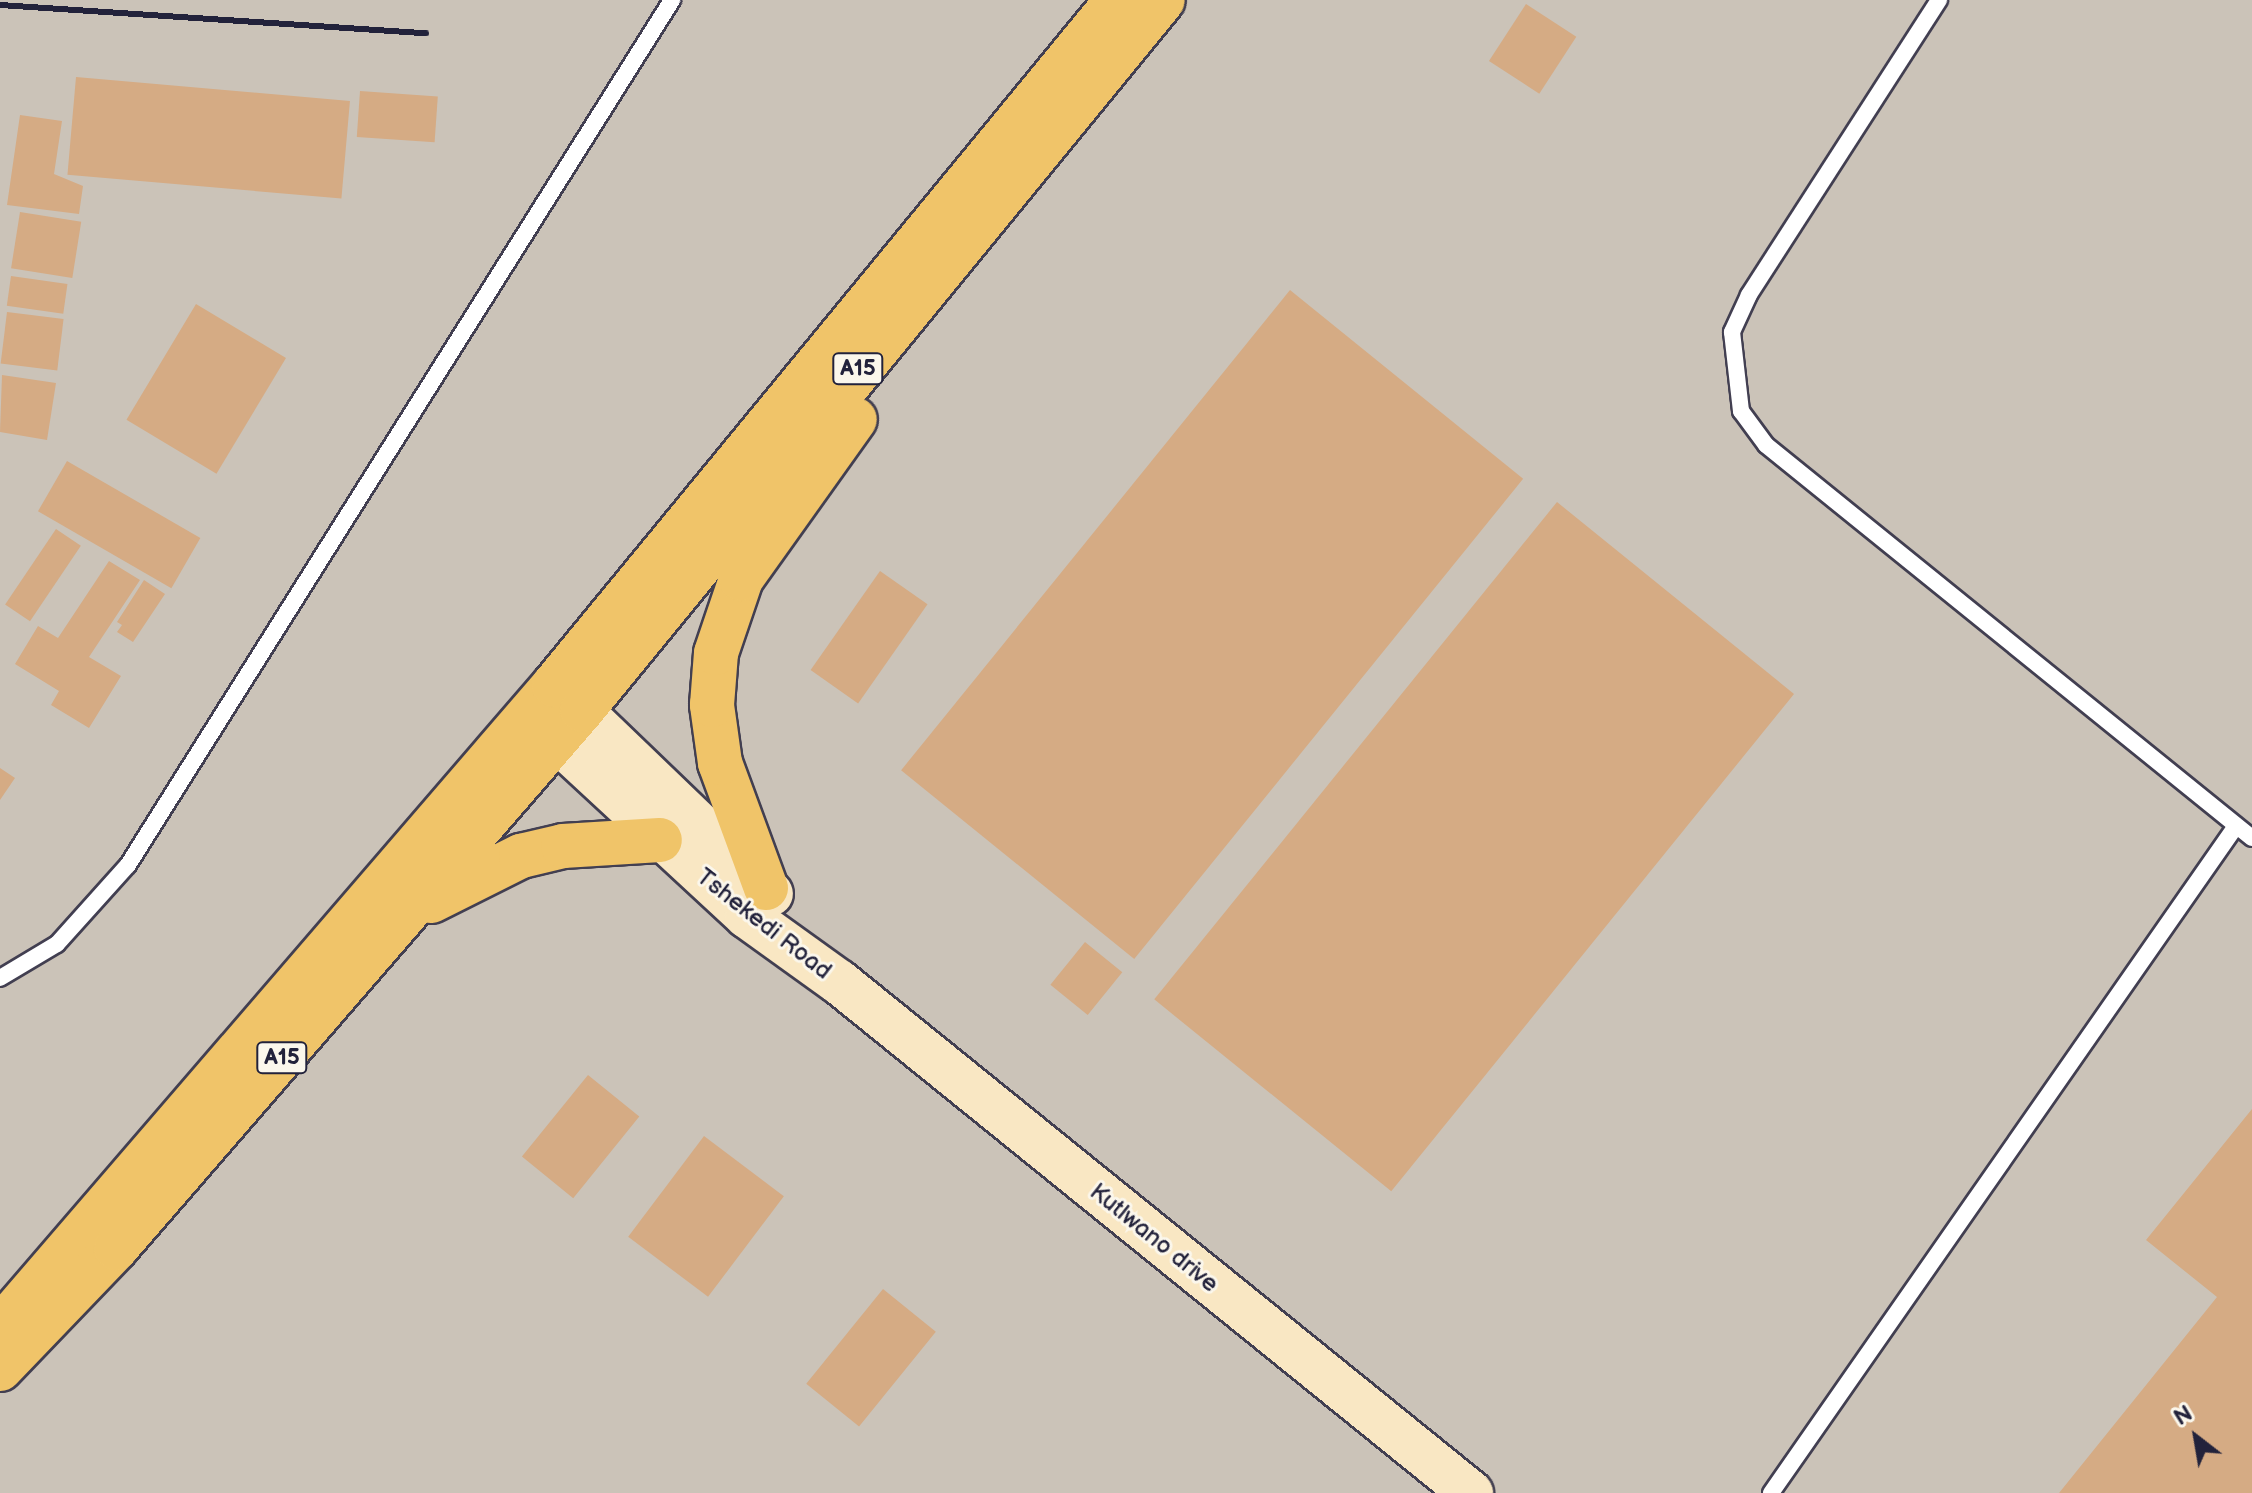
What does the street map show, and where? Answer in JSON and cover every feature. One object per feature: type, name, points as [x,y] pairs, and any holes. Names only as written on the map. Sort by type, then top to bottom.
[{"type":"main road","name":"A15","points":[[0,1369],[116,1248],[409,913],[555,712],[1117,0]]},
{"type":"main road","name":"A15","points":[[0,1328],[555,712],[984,214],[1163,0]]},
{"type":"main road","points":[[766,888],[739,826],[718,748],[712,705],[725,617],[741,579],[787,508],[963,276],[980,248],[984,214]]},
{"type":"main road","points":[[409,913],[521,856],[578,844],[660,840]]},
{"type":"street","name":"Tshekedi Road","points":[[555,712],[660,840],[747,916],[839,982]]},
{"type":"street","name":"Tshekedi Road","points":[[555,712],[766,888],[839,982]]},
{"type":"street","name":"Kutlwano drive","points":[[839,982],[1471,1493]]},
{"type":"lane","points":[[0,978],[57,944],[128,865],[672,0]]},
{"type":"lane","points":[[1939,0],[1737,320],[1732,332],[1733,373],[1741,411],[1766,445],[2252,838]]},
{"type":"lane","points":[[1771,1493],[2236,826]]},
{"type":"shaded area","points":[[0,0],[2252,0],[2252,1493],[0,1493]]},
{"type":"building","points":[[1526,4],[1576,37],[1539,94],[1489,61]]},
{"type":"building","points":[[76,77],[350,101],[341,199],[67,175]]},
{"type":"building","points":[[360,91],[438,96],[435,142],[357,137]]},
{"type":"building","points":[[20,115],[62,121],[54,174],[83,186],[79,214],[7,205]]},
{"type":"building","points":[[20,212],[81,222],[72,278],[11,268]]},
{"type":"building","points":[[11,276],[67,284],[63,314],[7,306]]},
{"type":"building","points":[[1290,290],[1523,479],[1134,959],[901,770]]},
{"type":"building","points":[[196,304],[286,358],[216,474],[126,420]]},
{"type":"building","points":[[7,312],[64,319],[57,371],[1,364]]},
{"type":"building","points":[[2,375],[56,383],[47,440],[0,432]]},
{"type":"building","points":[[67,461],[200,538],[171,588],[38,511]]},
{"type":"building","points":[[1557,502],[1794,694],[1391,1191],[1154,999]]},
{"type":"building","points":[[56,529],[81,546],[30,621],[5,604]]},
{"type":"building","points":[[109,561],[140,580],[89,657],[121,676],[89,728],[51,705],[59,691],[15,664],[38,626],[58,638]]},
{"type":"building","points":[[880,571],[928,604],[858,703],[811,670]]},
{"type":"building","points":[[144,580],[165,594],[133,642],[117,632],[122,625],[117,622]]},
{"type":"building","points":[[0,768],[15,778],[0,800]]},
{"type":"building","points":[[1085,942],[1122,972],[1088,1015],[1050,985]]},
{"type":"building","points":[[588,1075],[639,1117],[573,1198],[522,1157]]},
{"type":"building","points":[[2252,1109],[2252,1493],[2059,1493],[2217,1297],[2146,1240]]},
{"type":"building","points":[[704,1136],[784,1196],[708,1297],[628,1237]]},
{"type":"building","points":[[883,1289],[936,1332],[859,1427],[806,1384]]},
{"type":"railway","points":[[0,5],[426,33]]}]
